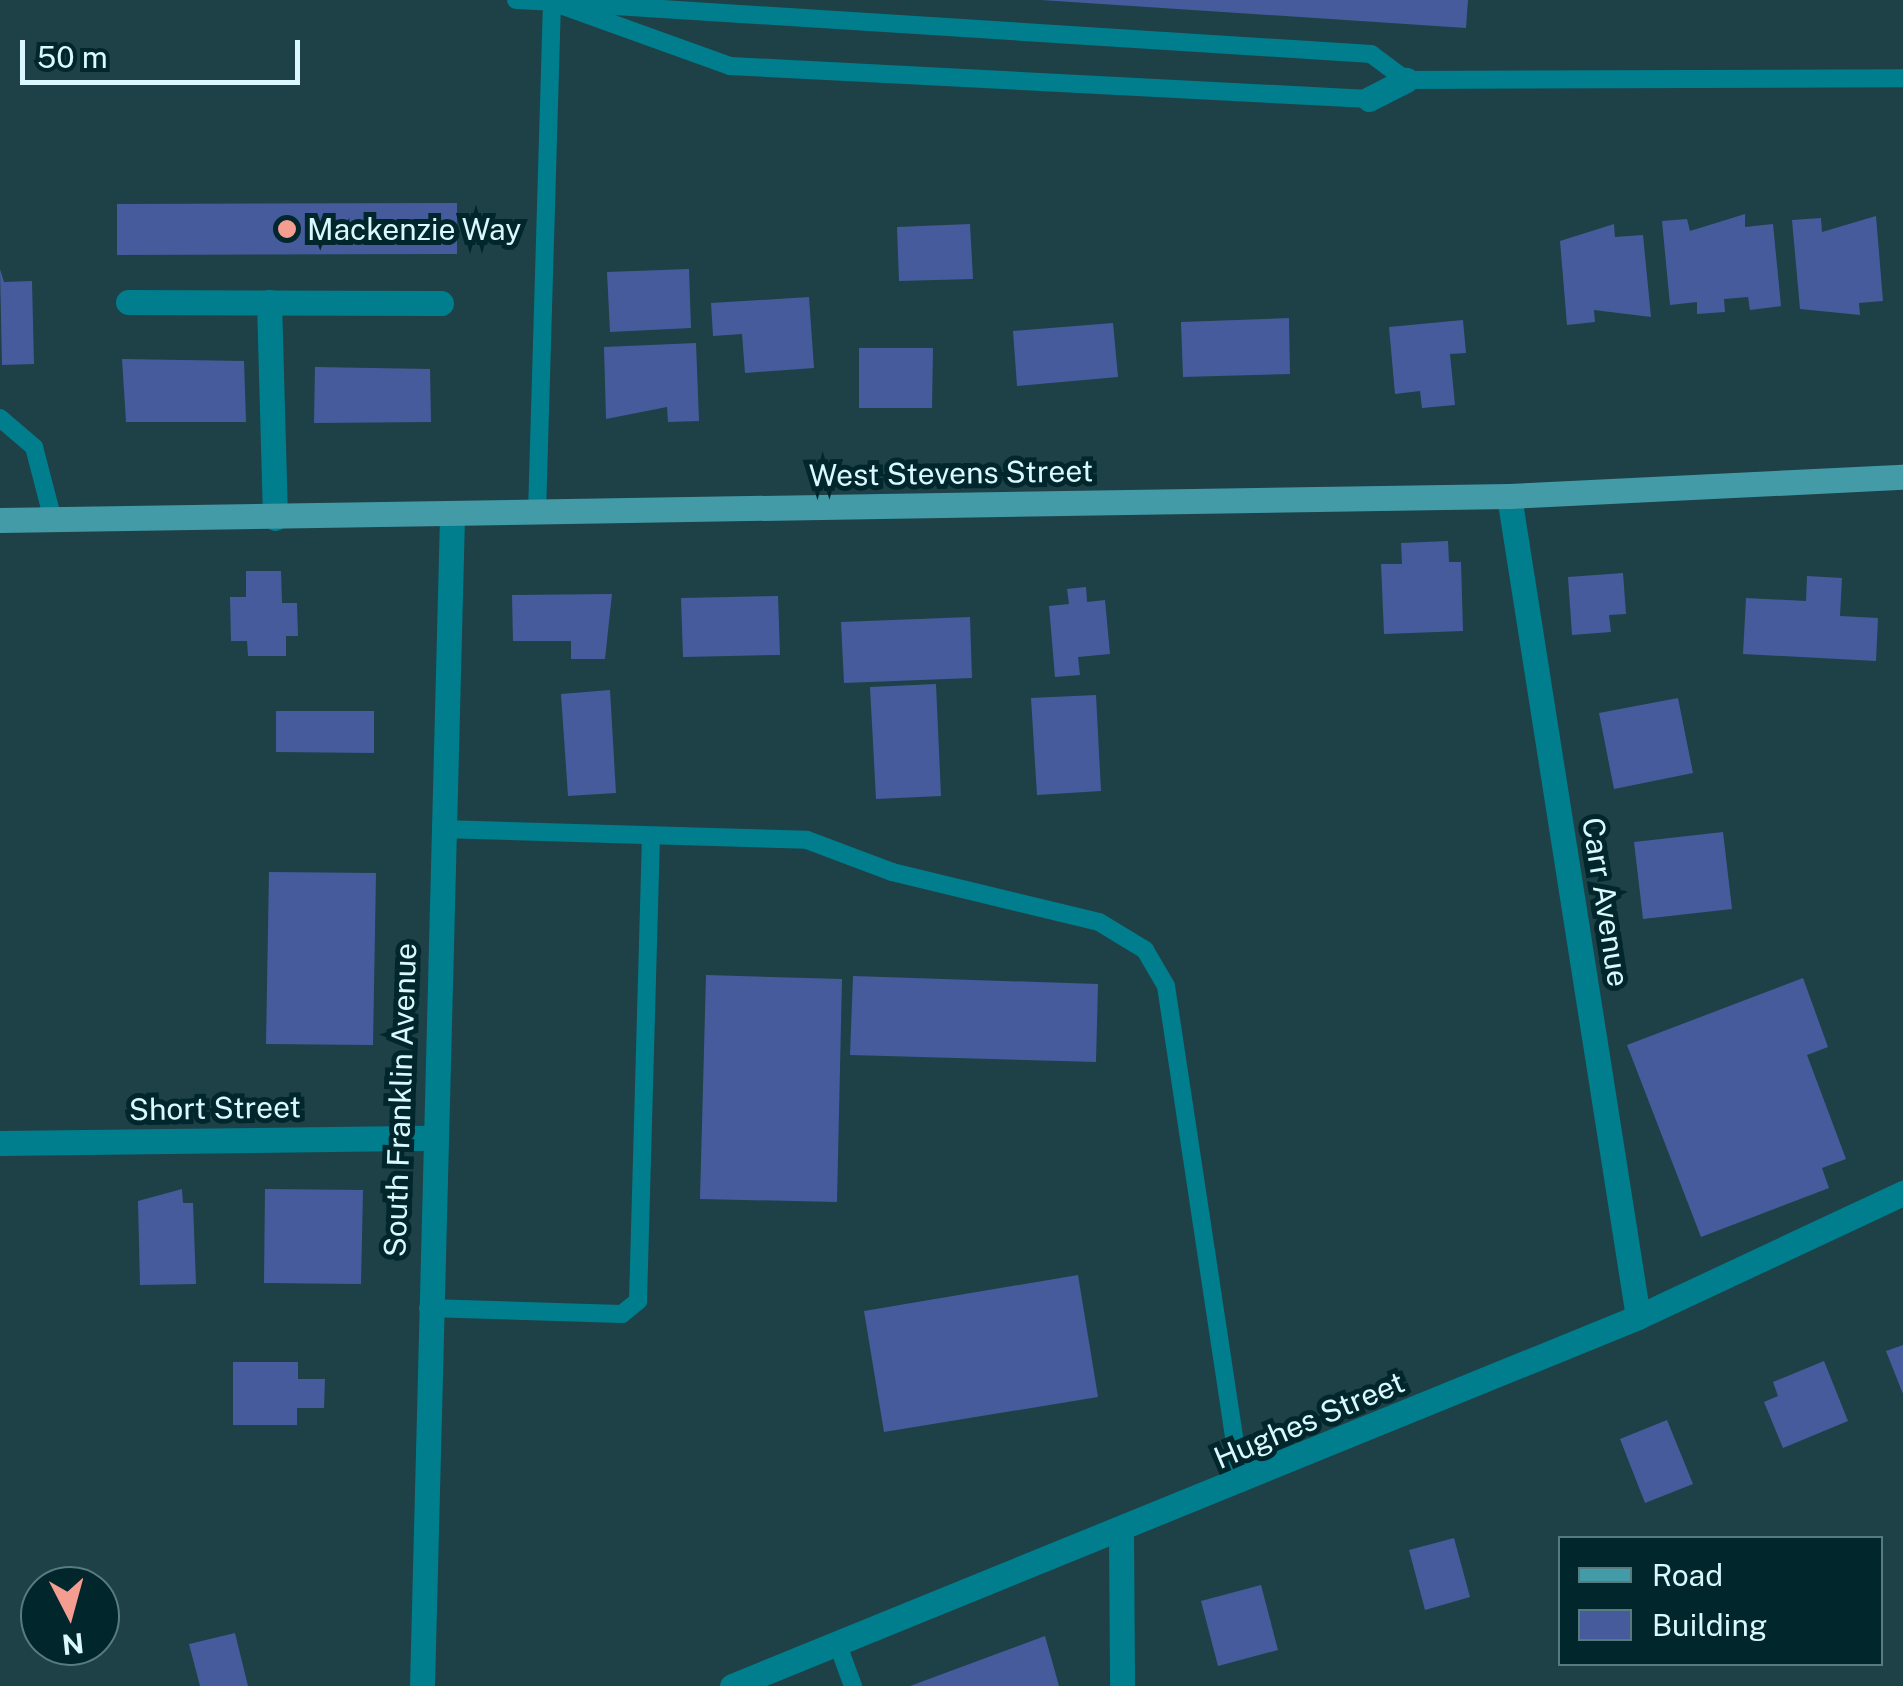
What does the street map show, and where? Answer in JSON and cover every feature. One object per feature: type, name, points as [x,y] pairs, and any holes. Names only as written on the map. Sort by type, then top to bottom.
[{"type":"street","points":[[1369,99],[1406,80]]},
{"type":"street","points":[[128,302],[440,303]]},
{"type":"street","points":[[270,302],[275,518]]},
{"type":"street","name":"West Stevens Street","points":[[0,520],[452,516],[1509,496],[1903,477]]},
{"type":"street","name":"Carr Avenue","points":[[1509,496],[1638,1317]]},
{"type":"street","name":"South Franklin Avenue","points":[[422,1686],[430,1138],[452,516]]},
{"type":"street","name":"Short Street","points":[[0,1143],[430,1138]]},
{"type":"street","name":"Hughes Street","points":[[732,1686],[1121,1533],[1638,1317],[1903,1193]]},
{"type":"street","points":[[1121,1533],[1122,1686]]},
{"type":"lane","points":[[516,0],[734,17],[1371,54],[1406,80],[1903,78]]},
{"type":"lane","points":[[552,2],[730,66],[1369,99]]},
{"type":"lane","points":[[537,512],[552,2]]},
{"type":"lane","points":[[0,418],[34,447],[54,520]]},
{"type":"lane","points":[[441,829],[846,848],[892,872],[1099,922],[1145,950],[1166,986],[1241,1483]]},
{"type":"lane","points":[[428,1308],[622,1314],[638,1301],[650,836]]},
{"type":"lane","points":[[838,1644],[853,1686]]},
{"type":"building","points":[[1041,0],[1468,0],[1466,28]]},
{"type":"building","name":"Mackenzie Way","points":[[457,203],[457,254],[117,255],[117,204]]},
{"type":"building","points":[[1745,214],[1745,227],[1773,224],[1781,306],[1750,310],[1748,297],[1724,299],[1725,312],[1697,314],[1697,302],[1670,305],[1662,221],[1687,219],[1690,231]]},
{"type":"building","points":[[1876,216],[1883,301],[1859,303],[1860,315],[1800,309],[1792,220],[1821,218],[1822,232]]},
{"type":"building","points":[[970,224],[973,279],[899,281],[897,227]]},
{"type":"building","points":[[1614,224],[1615,237],[1643,235],[1651,317],[1594,310],[1595,322],[1567,325],[1560,241]]},
{"type":"building","points":[[0,269],[4,282],[32,281],[34,364],[2,365]]},
{"type":"building","points":[[689,269],[691,328],[610,332],[607,272]]},
{"type":"building","points":[[809,297],[814,368],[745,373],[742,334],[713,336],[711,303]]},
{"type":"building","points":[[1289,318],[1290,374],[1183,377],[1181,322]]},
{"type":"building","points":[[1463,320],[1466,353],[1450,354],[1455,405],[1422,408],[1420,391],[1395,394],[1389,327]]},
{"type":"building","points":[[1113,323],[1118,377],[1017,386],[1013,331]]},
{"type":"building","points":[[696,343],[699,421],[668,422],[667,407],[606,419],[604,347]]},
{"type":"building","points":[[859,348],[933,348],[932,408],[859,408]]},
{"type":"building","points":[[122,359],[244,361],[246,422],[126,422]]},
{"type":"building","points":[[315,367],[430,369],[431,422],[314,423]]},
{"type":"building","points":[[1448,541],[1449,562],[1461,562],[1463,631],[1384,634],[1381,564],[1402,564],[1401,543]]},
{"type":"building","points":[[246,571],[281,571],[282,603],[297,603],[298,636],[286,636],[286,656],[248,656],[247,641],[231,641],[230,597],[246,597]]},
{"type":"building","points":[[1623,573],[1626,614],[1609,615],[1611,632],[1572,635],[1568,577]]},
{"type":"building","points":[[1807,576],[1842,578],[1840,616],[1878,618],[1876,661],[1743,654],[1746,598],[1806,601]]},
{"type":"building","points":[[1086,587],[1087,602],[1105,600],[1110,654],[1078,657],[1080,675],[1055,677],[1049,606],[1069,604],[1067,589]]},
{"type":"building","points":[[612,594],[605,659],[571,659],[571,641],[513,641],[512,595]]},
{"type":"building","points":[[778,596],[780,655],[683,657],[681,598]]},
{"type":"building","points":[[970,617],[972,678],[844,683],[841,622]]},
{"type":"building","points":[[936,684],[941,796],[876,799],[870,687]]},
{"type":"building","points":[[610,690],[616,793],[568,796],[561,694]]},
{"type":"building","points":[[1096,695],[1101,791],[1037,795],[1031,698]]},
{"type":"building","points":[[1678,698],[1693,773],[1614,789],[1599,713]]},
{"type":"building","points":[[276,711],[374,711],[374,753],[276,752]]},
{"type":"building","points":[[1723,832],[1732,909],[1643,919],[1634,842]]},
{"type":"building","points":[[269,872],[376,873],[373,1045],[266,1044]]},
{"type":"building","points":[[706,975],[842,979],[837,1202],[700,1199]]},
{"type":"building","points":[[853,976],[1098,984],[1096,1062],[850,1055]]},
{"type":"building","points":[[1803,978],[1828,1047],[1807,1055],[1846,1159],[1822,1168],[1829,1188],[1701,1237],[1627,1045]]},
{"type":"building","points":[[182,1189],[183,1203],[193,1203],[196,1284],[140,1285],[138,1201]]},
{"type":"building","points":[[265,1189],[363,1190],[361,1284],[264,1283]]},
{"type":"building","points":[[1078,1275],[1098,1397],[884,1432],[864,1311]]},
{"type":"building","points":[[1903,1345],[1903,1394],[1886,1351]]},
{"type":"building","points":[[1824,1361],[1848,1421],[1783,1448],[1764,1402],[1778,1396],[1773,1382]]},
{"type":"building","points":[[233,1362],[298,1362],[298,1379],[325,1379],[324,1408],[297,1408],[297,1425],[233,1425]]},
{"type":"building","points":[[1667,1420],[1693,1484],[1645,1503],[1620,1439]]},
{"type":"building","points":[[1454,1538],[1470,1597],[1425,1610],[1409,1550]]},
{"type":"building","points":[[1261,1585],[1278,1650],[1218,1666],[1201,1601]]},
{"type":"building","points":[[235,1633],[248,1686],[200,1686],[189,1644]]},
{"type":"building","points":[[1045,1636],[1059,1686],[910,1686]]},
{"type":"place","name":"Mackenzie Way","points":[[287,229]]}]
